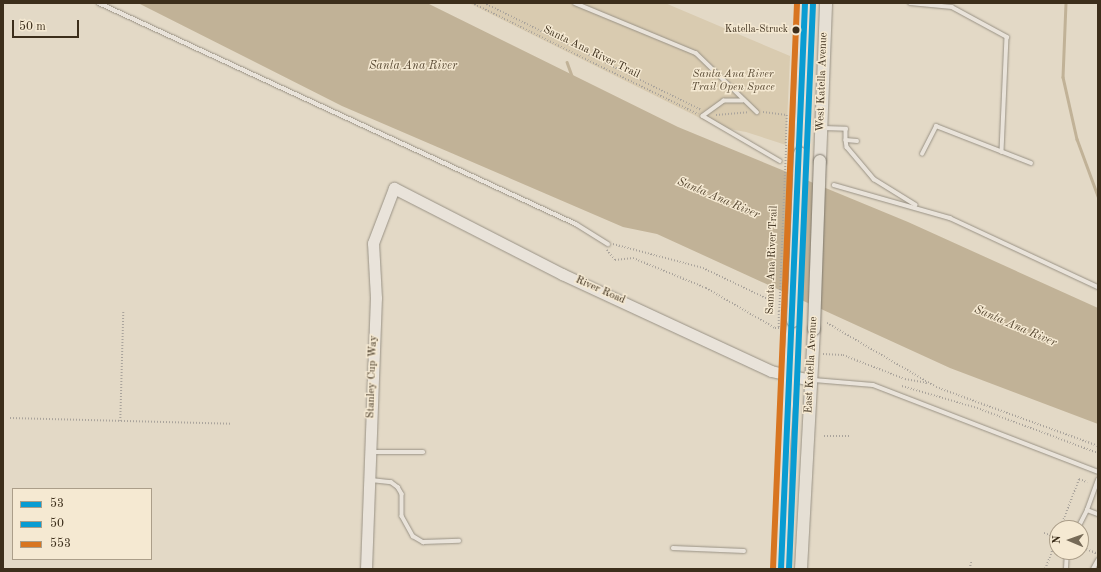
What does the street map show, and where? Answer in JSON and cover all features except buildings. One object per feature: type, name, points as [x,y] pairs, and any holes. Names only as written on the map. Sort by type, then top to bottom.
[{"type":"main road","name":"West Katella Avenue","points":[[800,153],[805,3]]},
{"type":"main road","name":"West Katella Avenue","points":[[820,161],[826,3]]},
{"type":"main road","name":"East Katella Avenue","points":[[781,569],[800,153]]},
{"type":"main road","name":"East Katella Avenue","points":[[801,569],[813,354],[820,161]]},
{"type":"main road","name":"River Road","points":[[394,188],[562,274],[789,378],[811,380]]},
{"type":"main road","name":"Stanley Cup Way","points":[[366,569],[376,298],[373,243],[394,188]]},
{"type":"lane","points":[[99,3],[576,224],[608,244]]},
{"type":"lane","points":[[575,3],[696,53],[723,76],[743,101],[757,112]]},
{"type":"lane","points":[[910,3],[952,7],[1007,37],[1002,152]]},
{"type":"lane","points":[[743,101],[724,100],[703,116],[780,161]]},
{"type":"lane","points":[[922,154],[936,126],[1031,163]]},
{"type":"lane","points":[[822,128],[846,129],[847,147],[874,180],[920,207],[1098,287]]},
{"type":"lane","points":[[846,140],[857,140]]},
{"type":"lane","points":[[834,185],[875,198],[920,207]]},
{"type":"lane","points":[[811,380],[873,386],[1098,472]]},
{"type":"lane","points":[[370,452],[423,452]]},
{"type":"lane","points":[[369,480],[392,482],[398,487],[402,494],[402,516],[413,536],[423,542],[459,541]]},
{"type":"lane","points":[[1082,520],[1098,480]]},
{"type":"lane","points":[[1087,510],[1098,514]]},
{"type":"lane","points":[[673,548],[744,551]]},
{"type":"lane","points":[[1093,569],[1098,560]]},
{"type":"path","name":"Santa Ana River Trail","points":[[472,3],[703,116]]},
{"type":"path","points":[[484,3],[695,107],[703,116]]},
{"type":"path","name":"Samta Ana River Trail","points":[[703,116],[757,112],[787,115],[779,328],[775,328],[706,288],[633,258],[610,257],[608,244],[703,268],[774,302]]},
{"type":"path","points":[[120,421],[123,312]]},
{"type":"path","points":[[827,323],[928,383],[1098,446]]},
{"type":"path","points":[[813,354],[843,355],[905,379],[928,383]]},
{"type":"path","points":[[902,386],[977,408],[1098,453]]},
{"type":"path","points":[[10,418],[232,424]]},
{"type":"path","points":[[824,436],[848,436]]},
{"type":"path","points":[[1063,520],[1079,479],[1088,482]]},
{"type":"path","points":[[1044,533],[1049,535]]},
{"type":"path","points":[[1045,569],[1049,559]]},
{"type":"path","points":[[969,569],[972,560]]},
{"type":"green space","name":"Santa Ana River Trail Open Space","points":[[469,3],[665,3],[790,56],[786,145],[746,132],[718,127]]},
{"type":"water","name":"Santa Ana River","points":[[138,3],[427,3],[678,127],[908,222],[1098,308],[1098,424],[950,368],[657,234],[623,227],[342,106]]},
{"type":"waterway","points":[[1066,3],[1063,77],[1077,139],[1098,196]]},
{"type":"waterway","points":[[567,62],[572,76]]},
{"type":"transit line","name":"553","points":[[773,569],[797,3]]},
{"type":"transit line","name":"53","points":[[781,569],[805,3]]},
{"type":"transit line","name":"50","points":[[789,569],[813,3]]},
{"type":"place","name":"Katella-Struck","points":[[796,30]]}]
